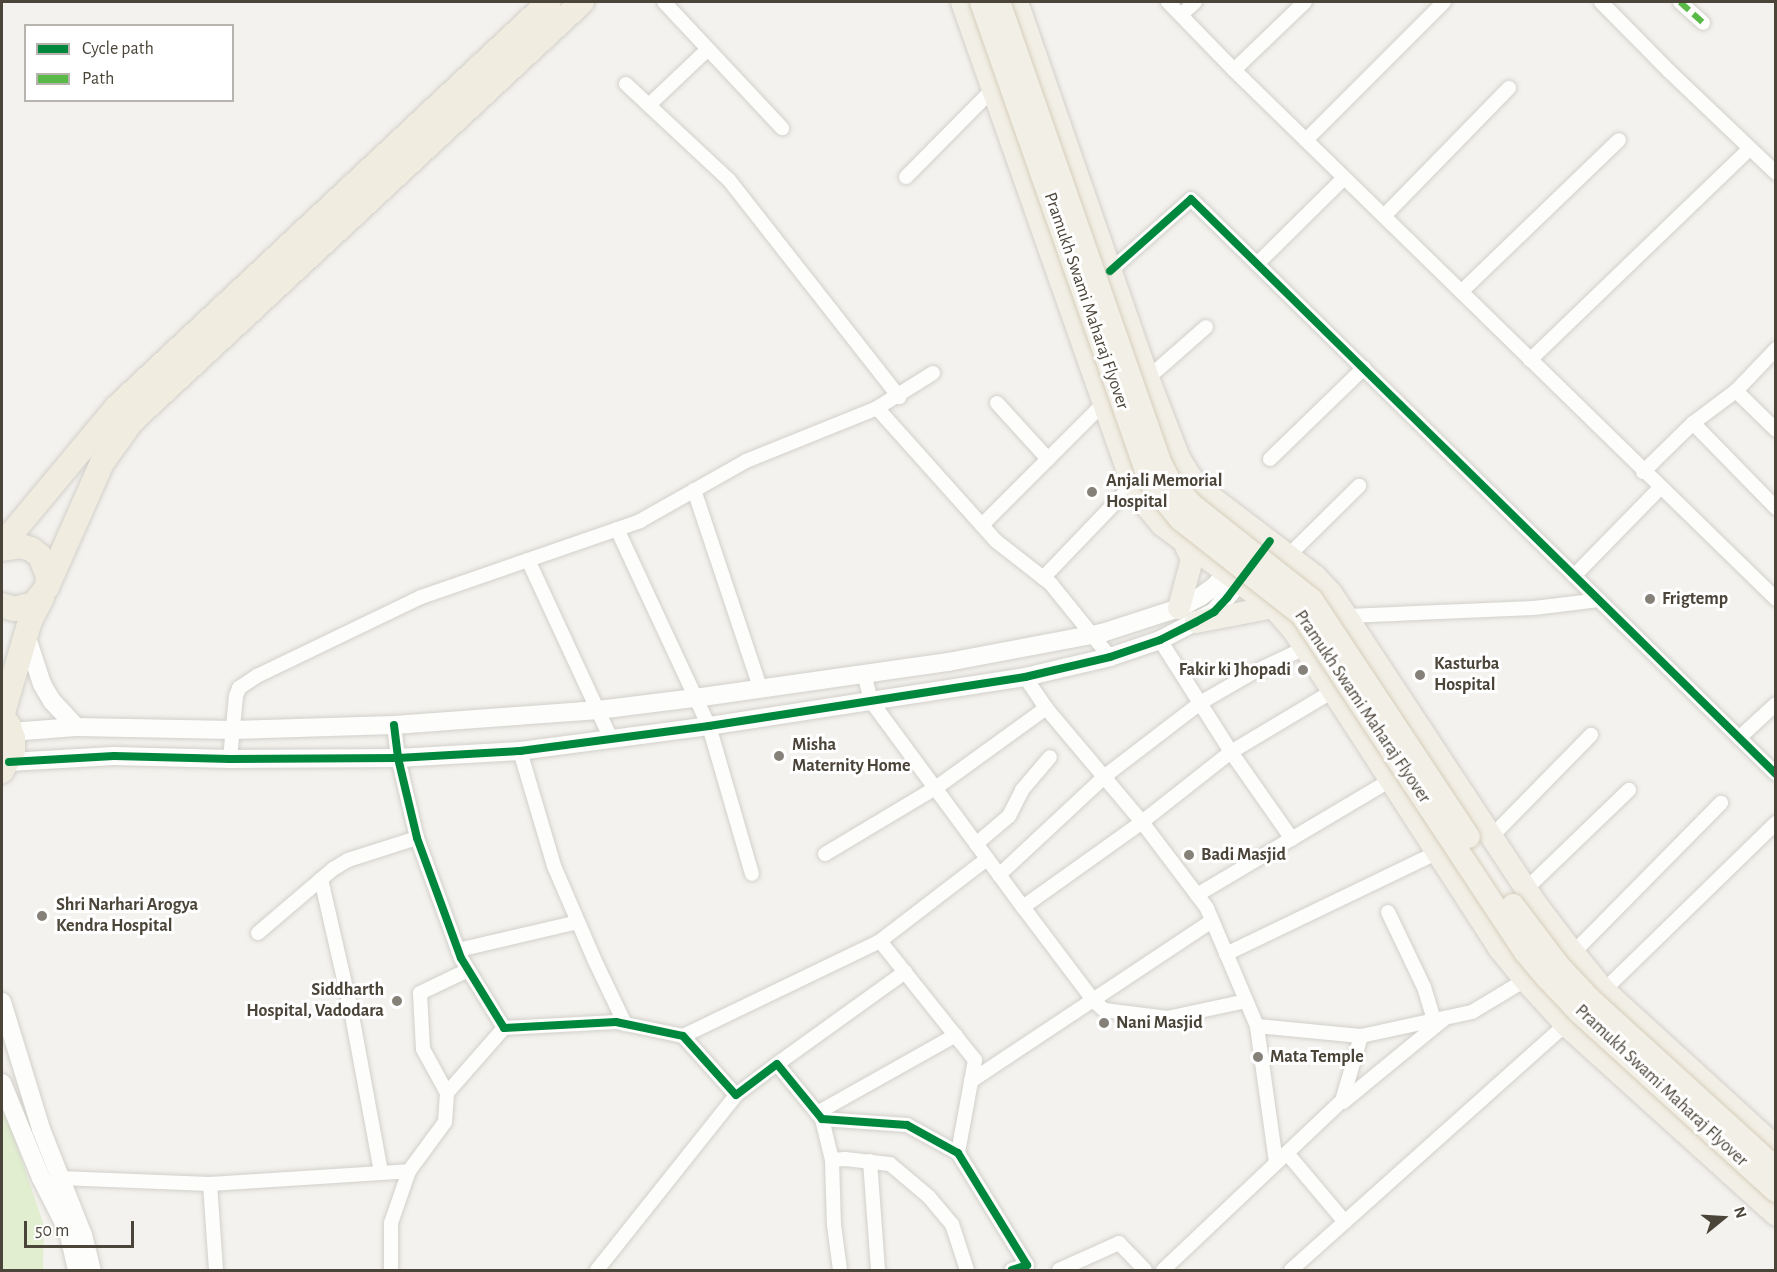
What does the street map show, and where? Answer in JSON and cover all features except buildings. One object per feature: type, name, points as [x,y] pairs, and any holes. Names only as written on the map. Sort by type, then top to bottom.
[{"type":"highway","points":[[2,547],[117,407],[549,2]]},
{"type":"highway","points":[[5,766],[13,750],[5,722],[30,621],[102,463],[132,421],[582,2]]},
{"type":"highway","points":[[2,547],[21,546],[40,556],[48,576],[44,592],[24,609],[2,605]]},
{"type":"main road","points":[[962,2],[1133,484],[1142,501],[1162,525],[1273,607],[1305,648],[1499,948],[1525,980],[1566,1025],[1776,1215]]},
{"type":"main road","name":"Pramukh Swami Maharaj Flyover","points":[[981,2],[1144,469],[1153,486],[1180,519],[1302,615],[1526,952],[1548,979],[1579,1012],[1776,1191]]},
{"type":"main road","name":"Pramukh Swami Maharaj Flyover","points":[[999,2],[1156,450],[1169,480],[1191,504],[1312,600],[1526,925],[1559,966],[1590,999],[1776,1168]]},
{"type":"main road","points":[[1017,2],[1148,378],[1179,458],[1190,476],[1206,493],[1315,576],[1331,592],[1526,889],[1574,953],[1604,990],[1776,1148]]},
{"type":"main road","points":[[1179,608],[1192,560],[1183,540]]},
{"type":"main road","points":[[1196,622],[1273,607]]},
{"type":"street","points":[[664,2],[782,128]]},
{"type":"street","points":[[1168,2],[1643,472],[1776,599]]},
{"type":"street","points":[[1181,15],[1195,2]]},
{"type":"street","points":[[1234,69],[1305,2]]},
{"type":"street","points":[[1306,140],[1444,2]]},
{"type":"street","points":[[1601,2],[1776,173]]},
{"type":"street","points":[[1680,2],[1702,23]]},
{"type":"street","points":[[649,105],[708,49]]},
{"type":"street","points":[[626,84],[729,180],[899,397]]},
{"type":"street","points":[[906,177],[993,88]]},
{"type":"street","points":[[1384,216],[1509,88]]},
{"type":"street","points":[[1461,292],[1619,140]]},
{"type":"street","points":[[1530,360],[1749,149]]},
{"type":"street","points":[[1257,264],[1344,178]]},
{"type":"street","points":[[1110,271],[1191,199],[1776,774]]},
{"type":"street","points":[[1148,378],[1206,327]]},
{"type":"street","points":[[1643,472],[1692,423],[1736,391],[1776,348]]},
{"type":"street","points":[[1270,459],[1364,368]]},
{"type":"street","points":[[230,759],[236,696],[245,683],[421,597],[640,521],[746,461],[899,397],[933,373]]},
{"type":"street","points":[[1736,391],[1776,430]]},
{"type":"street","points":[[997,403],[1048,459]]},
{"type":"street","points":[[982,525],[1104,403]]},
{"type":"street","points":[[877,408],[996,541],[1044,578],[1110,657]]},
{"type":"street","points":[[1692,423],[1776,508]]},
{"type":"street","points":[[1044,578],[1133,484]]},
{"type":"street","points":[[1288,556],[1359,486]]},
{"type":"street","points":[[1574,576],[1660,488]]},
{"type":"street","points":[[694,490],[760,687]]},
{"type":"street","points":[[618,529],[709,726],[752,874]]},
{"type":"street","points":[[5,766],[114,756],[230,759],[398,758],[520,751],[709,726],[1025,677],[1110,657],[1160,640],[1214,612],[1233,577],[1262,536]]},
{"type":"street","points":[[528,560],[611,739]]},
{"type":"street","points":[[5,722],[76,728],[233,730],[394,725],[598,710],[948,662],[1092,634],[1179,608],[1233,577]]},
{"type":"street","points":[[1348,616],[1534,608],[1599,600]]},
{"type":"street","points":[[27,638],[42,684],[52,701],[76,728]]},
{"type":"street","points":[[1160,640],[1231,752],[1293,839]]},
{"type":"street","points":[[999,875],[1105,776],[1200,702],[1252,673],[1305,648]]},
{"type":"street","points":[[864,673],[871,701],[937,787],[1023,908],[1093,1000],[1104,1010],[1167,1017],[1246,1001]]},
{"type":"street","points":[[1025,677],[1046,708],[1142,822],[1197,896],[1212,921],[1257,1026],[1276,1162]]},
{"type":"street","points":[[1023,908],[1142,822],[1231,752],[1333,691]]},
{"type":"street","points":[[1739,738],[1776,704]]},
{"type":"street","points":[[825,854],[937,787],[1046,708]]},
{"type":"street","points":[[394,725],[398,758],[417,838],[458,950],[504,1028]]},
{"type":"street","points":[[1491,837],[1591,735]]},
{"type":"street","points":[[520,751],[554,866],[625,1024]]},
{"type":"street","points":[[976,844],[1009,816],[1022,790],[1050,757]]},
{"type":"street","points":[[1197,896],[1392,780]]},
{"type":"street","points":[[1526,889],[1629,790]]},
{"type":"street","points":[[1574,953],[1721,803]]},
{"type":"street","points":[[1291,1270],[1604,990],[1776,823]]},
{"type":"street","points":[[258,933],[321,879],[348,860],[417,838]]},
{"type":"street","points":[[1226,954],[1438,852]]},
{"type":"street","points":[[683,1036],[880,941],[987,858]]},
{"type":"street","points":[[321,879],[351,1010],[381,1172]]},
{"type":"street","points":[[1388,912],[1440,1019]]},
{"type":"street","points":[[971,1082],[1212,921]]},
{"type":"street","points":[[458,950],[578,922]]},
{"type":"street","points":[[880,941],[975,1060],[958,1153]]},
{"type":"street","points":[[391,1270],[391,1223],[409,1171],[445,1122],[447,1093],[423,1049],[420,993],[468,970]]},
{"type":"street","points":[[597,1270],[736,1095],[905,972]]},
{"type":"street","points":[[1257,1026],[1361,1036],[1472,1012],[1525,980]]},
{"type":"street","points":[[2,1002],[41,1129],[83,1235],[92,1270]]},
{"type":"street","points":[[1337,1106],[1440,1019]]},
{"type":"street","points":[[447,1093],[504,1028],[616,1022],[683,1036],[736,1095]]},
{"type":"street","points":[[819,1116],[956,1035]]},
{"type":"street","points":[[1163,1270],[1342,1101],[1361,1036]]},
{"type":"street","points":[[777,1064],[819,1116],[832,1160],[834,1225],[840,1270]]},
{"type":"street","points":[[2,1083],[40,1178],[68,1231],[77,1270]]},
{"type":"street","points":[[819,1116],[907,1125],[958,1153],[1028,1268],[1012,1270]]},
{"type":"street","points":[[1287,1153],[1345,1222]]},
{"type":"street","points":[[832,1160],[845,1158],[890,1164],[928,1197],[952,1224],[967,1270]]},
{"type":"street","points":[[870,1161],[878,1270]]},
{"type":"street","points":[[60,1178],[210,1184],[409,1171]]},
{"type":"street","points":[[210,1184],[216,1270]]},
{"type":"street","points":[[1059,1270],[1119,1243],[1145,1270]]},
{"type":"green space","points":[[2,1100],[44,1226],[43,1270],[2,1270]]},
{"type":"marked path","points":[[1680,2],[1703,23]]},
{"type":"cycle path","points":[[1110,271],[1191,199],[1776,774]]},
{"type":"cycle path","points":[[9,762],[114,756],[230,759],[398,758],[520,751],[709,726],[1025,677],[1110,657],[1160,640],[1196,622],[1214,612],[1227,598],[1270,541]]},
{"type":"cycle path","points":[[394,725],[398,758],[417,838],[461,958],[504,1028],[616,1022],[683,1036],[736,1095],[777,1064],[822,1119],[907,1125],[958,1153],[1027,1265],[1012,1270]]},
{"type":"place","name":"Anjali Memorial Hospital","points":[[1092,492]]},
{"type":"place","name":"Frigtemp","points":[[1650,599]]},
{"type":"place","name":"Fakir ki Jhopadi","points":[[1303,670]]},
{"type":"place","name":"Kasturba Hospital","points":[[1420,675]]},
{"type":"place","name":"Misha Maternity Home","points":[[779,756]]},
{"type":"place","name":"Badi Masjid","points":[[1189,855]]},
{"type":"place","name":"Shri Narhari Arogya Kendra Hospital","points":[[42,916]]},
{"type":"place","name":"Siddharth Hospital, Vadodara","points":[[397,1001]]},
{"type":"place","name":"Nani Masjid","points":[[1104,1023]]},
{"type":"place","name":"Mata Temple","points":[[1258,1057]]}]
